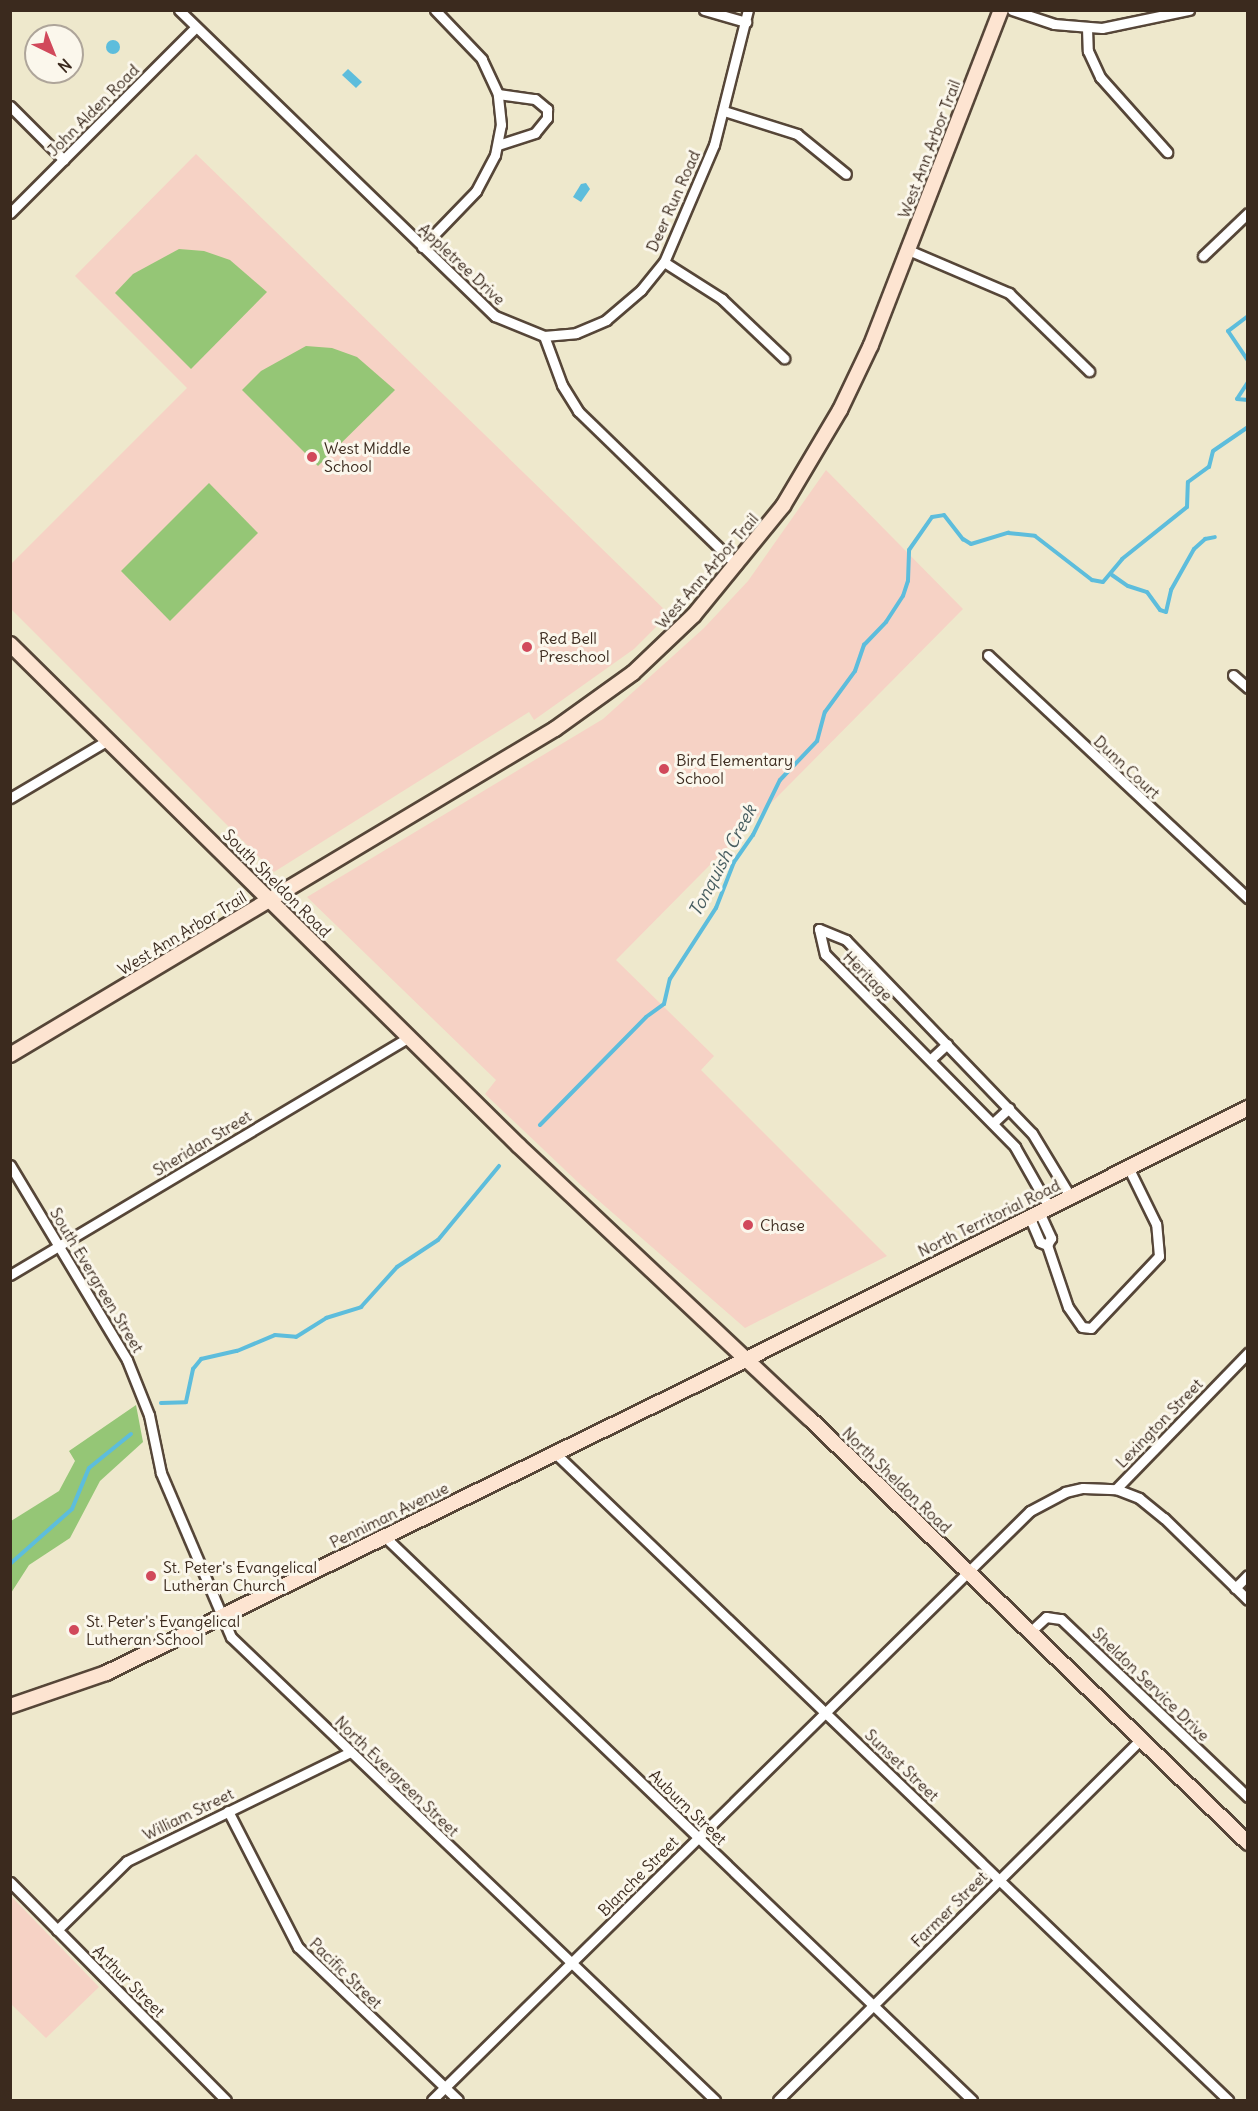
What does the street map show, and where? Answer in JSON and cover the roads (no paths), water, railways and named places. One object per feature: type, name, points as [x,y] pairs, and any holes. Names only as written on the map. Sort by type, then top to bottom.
[{"type":"street","name":"Appletree Drive","points":[[179,10],[495,316],[544,336]]},
{"type":"street","points":[[422,247],[476,191],[498,145],[501,125],[498,94],[482,59],[435,10]]},
{"type":"street","points":[[704,10],[746,22]]},
{"type":"street","name":"Deer Run Road","points":[[544,336],[576,333],[606,320],[641,290],[664,262],[698,190],[724,111],[748,10]]},
{"type":"street","name":"West Ann Arbor Trail","points":[[10,1055],[591,705],[673,637],[737,565],[783,506],[826,437],[871,345],[1001,10]]},
{"type":"street","points":[[1012,10],[1054,24],[1087,28],[1189,10]]},
{"type":"street","name":"John Alden Road","points":[[10,213],[196,27]]},
{"type":"street","points":[[1087,28],[1088,51],[1100,77],[1167,152]]},
{"type":"street","points":[[498,94],[535,99],[547,109],[547,118],[535,133],[498,145]]},
{"type":"street","points":[[10,106],[64,160]]},
{"type":"street","points":[[724,111],[797,135],[846,174]]},
{"type":"street","points":[[1203,256],[1248,213]]},
{"type":"street","points":[[908,250],[1009,293],[1089,371]]},
{"type":"street","points":[[664,262],[722,299],[784,358]]},
{"type":"street","points":[[544,336],[562,385],[578,411],[737,565]]},
{"type":"street","name":"South Sheldon Road","points":[[10,644],[519,1146]]},
{"type":"street","name":"Dunn Court","points":[[988,655],[1248,898]]},
{"type":"street","points":[[1233,675],[1248,688]]},
{"type":"street","points":[[10,798],[108,740]]},
{"type":"street","name":"Heritage","points":[[1070,1196],[1032,1133],[846,940],[819,929],[825,954],[931,1059],[1015,1147],[1051,1238],[1047,1245],[1068,1307],[1082,1327],[1091,1328],[1159,1256],[1156,1224],[1128,1167]]},
{"type":"street","name":"Sheridan Street","points":[[10,1275],[409,1037]]},
{"type":"street","points":[[931,1059],[947,1044]]},
{"type":"street","points":[[993,1123],[1008,1108]]},
{"type":"street","name":"North Territorial Road","points":[[746,1359],[1247,1109]]},
{"type":"street","name":"North Sheldon Road","points":[[519,1146],[746,1359],[1248,1843]]},
{"type":"street","name":"South Evergreen Street","points":[[10,1165],[127,1360],[149,1415]]},
{"type":"street","name":"Lexington Street","points":[[968,1572],[1048,1499],[1083,1488],[1116,1490],[1248,1353]]},
{"type":"street","name":"Penniman Avenue","points":[[10,1706],[88,1681],[746,1359]]},
{"type":"street","name":"North Evergreen Street","points":[[149,1415],[161,1473],[231,1637],[715,2100]]},
{"type":"street","name":"Sunset Street","points":[[555,1453],[1228,2100]]},
{"type":"street","points":[[1116,1490],[1140,1498],[1248,1600]]},
{"type":"street","name":"Auburn Street","points":[[384,1536],[972,2100]]},
{"type":"street","name":"Blanche Street","points":[[432,2100],[968,1572]]},
{"type":"street","points":[[1235,1588],[1248,1575]]},
{"type":"street","name":"Sheldon Service Drive","points":[[1030,1632],[1046,1617],[1061,1619],[1248,1797]]},
{"type":"street","name":"Farmer Street","points":[[778,2100],[1141,1739]]},
{"type":"street","name":"William Street","points":[[57,1930],[127,1861],[350,1752]]},
{"type":"street","name":"Pacific Street","points":[[228,1811],[298,1947],[458,2100]]},
{"type":"street","name":"Arthur Street","points":[[10,1882],[15,1893],[57,1930],[226,2100]]},
{"type":"water","points":[[113,40],[118,42],[120,47],[118,52],[113,54],[108,52],[106,47],[108,42]]},
{"type":"water","points":[[348,69],[362,82],[356,88],[342,75]]},
{"type":"water","points":[[586,183],[590,189],[581,202],[573,197],[581,184]]},
{"type":"waterway","name":"Tonquish Creek","points":[[1248,316],[1228,331],[1248,361]]},
{"type":"waterway","name":"Tonquish Creek","points":[[1248,382],[1237,399],[1248,400]]},
{"type":"waterway","name":"Tonquish Creek","points":[[540,1125],[646,1017],[664,1004],[670,979],[716,908],[734,862],[753,835],[780,780],[817,741],[825,712],[855,671],[864,645],[886,622],[903,596],[908,581],[909,550],[932,517],[944,515],[963,539],[971,544],[1008,533],[1035,536],[1092,580],[1103,582],[1122,559],[1187,507],[1188,482],[1209,467],[1213,451],[1248,427]]},
{"type":"waterway","points":[[1112,575],[1128,586],[1147,592],[1160,610],[1166,612],[1171,590],[1194,549],[1205,539],[1215,537]]},
{"type":"waterway","name":"Tonquish Creek","points":[[161,1403],[186,1402],[193,1369],[201,1359],[237,1351],[275,1335],[296,1337],[326,1318],[361,1307],[397,1267],[438,1240],[499,1166]]},
{"type":"waterway","name":"Tonquish Creek","points":[[10,1564],[72,1509],[89,1468],[131,1434]]},
{"type":"place","name":"West Middle School","points":[[312,457]]},
{"type":"place","name":"Red Bell Preschool","points":[[527,647]]},
{"type":"place","name":"Bird Elementary School","points":[[664,769]]},
{"type":"place","name":"Chase","points":[[748,1225]]},
{"type":"place","name":"St. Peter's Evangelical Lutheran Church","points":[[151,1576]]},
{"type":"place","name":"St. Peter's Evangelical Lutheran School","points":[[74,1630]]}]
